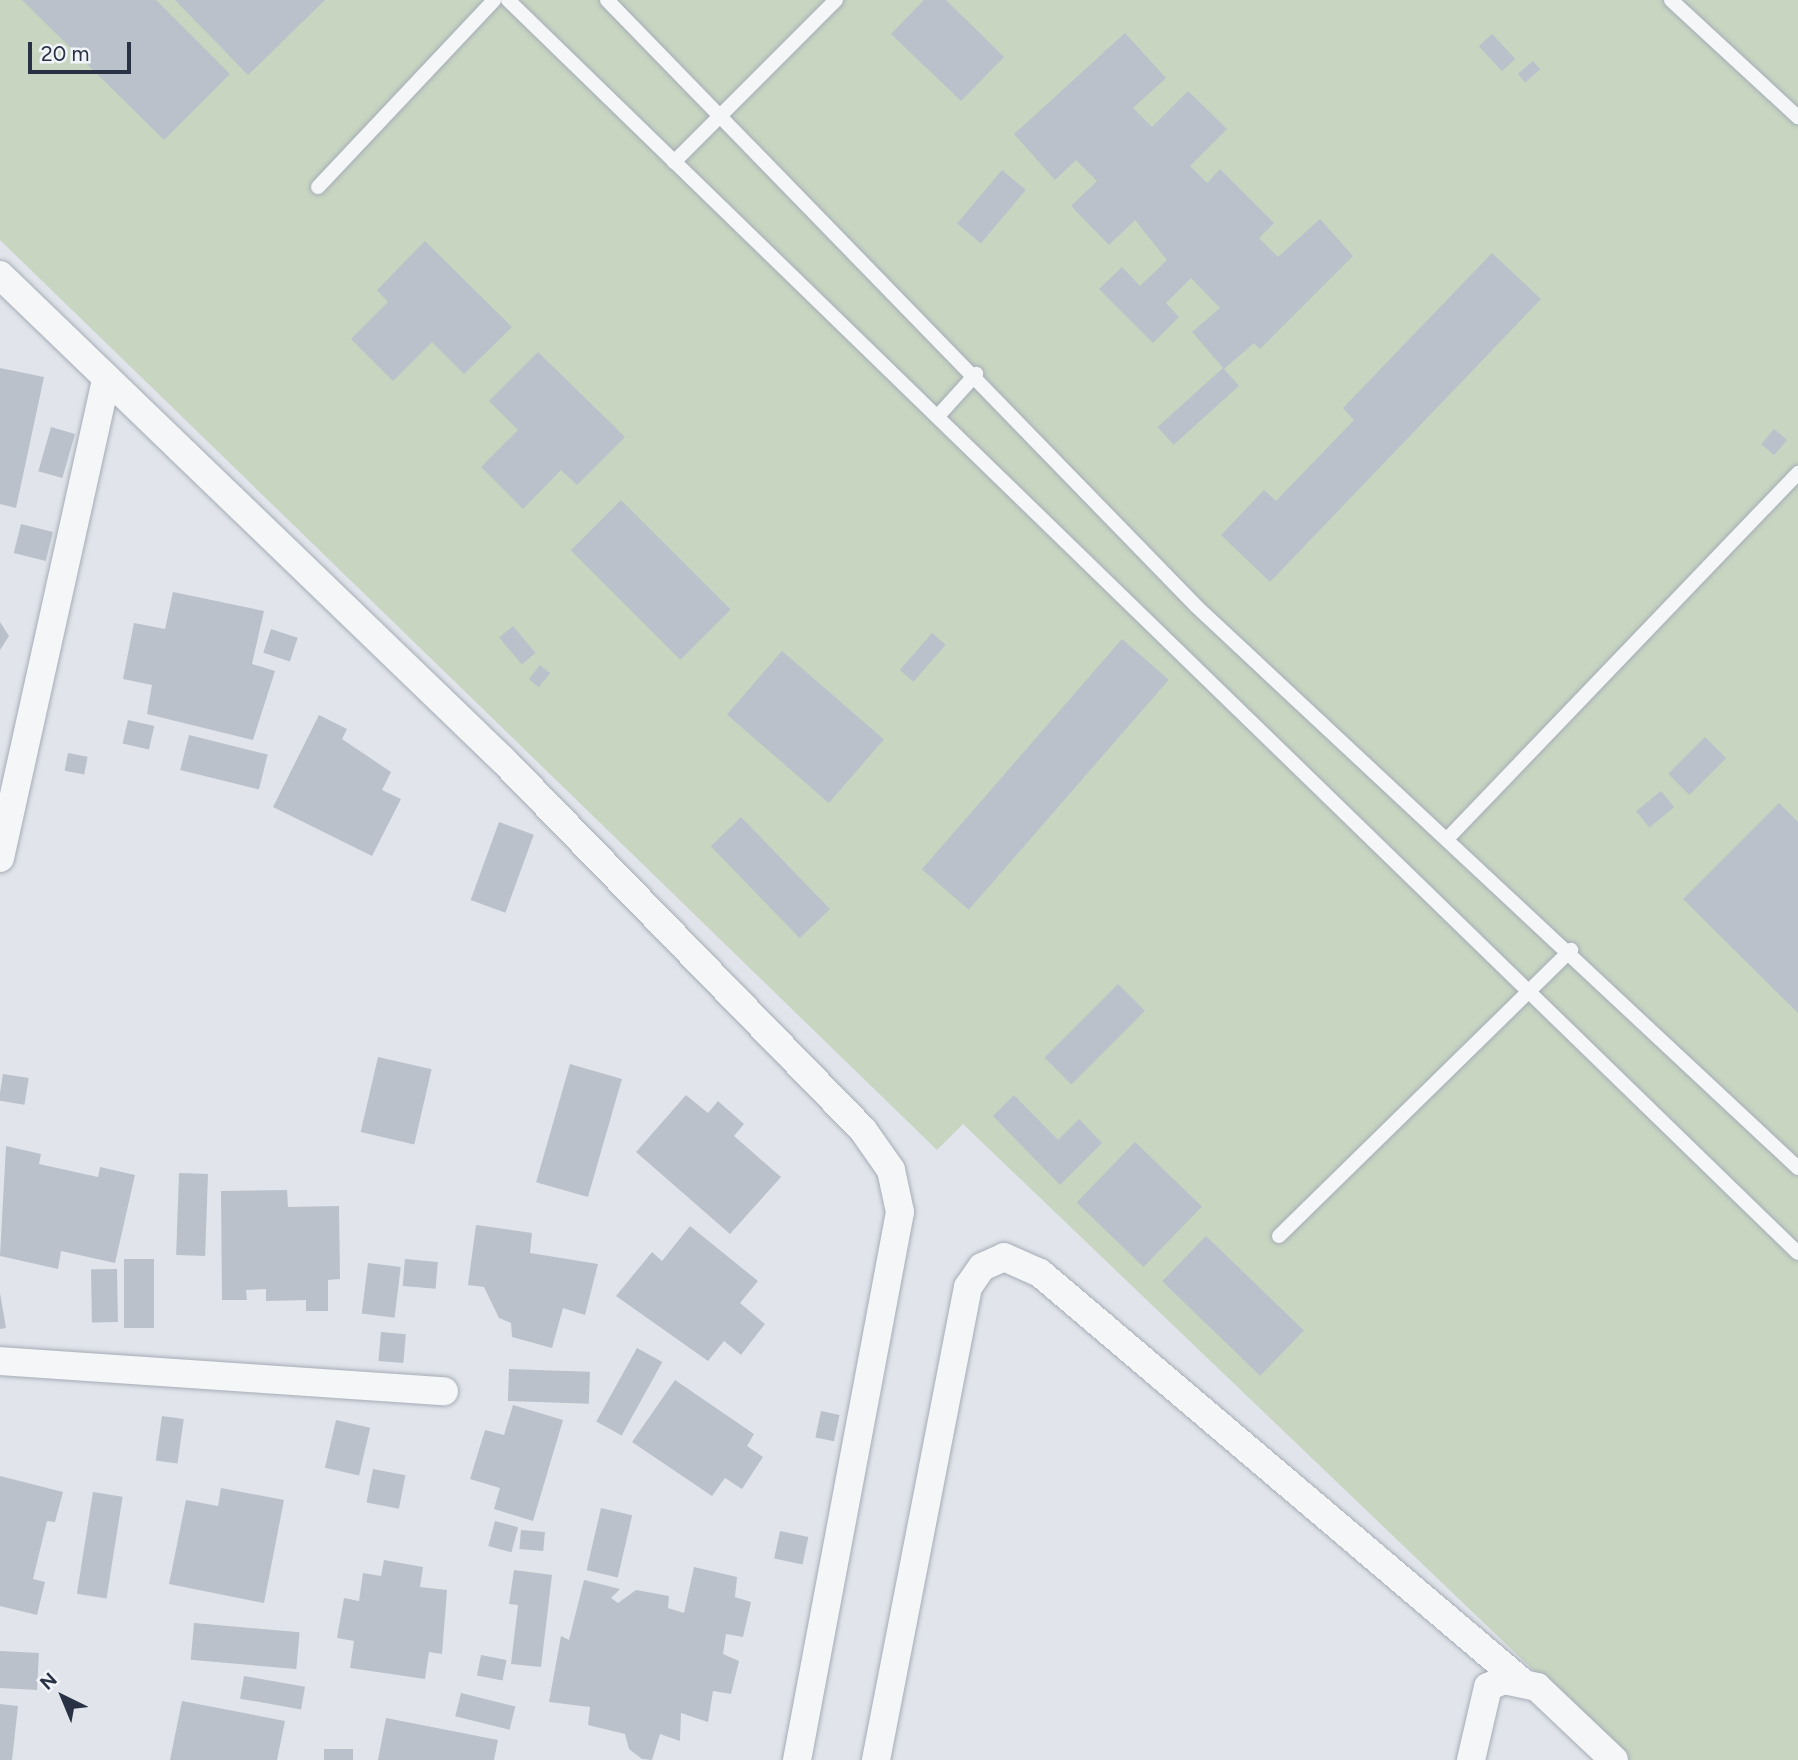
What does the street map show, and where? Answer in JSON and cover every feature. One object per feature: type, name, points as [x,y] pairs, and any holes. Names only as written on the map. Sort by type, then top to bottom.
[{"type":"street","points":[[0,275],[504,761],[863,1130],[891,1170],[900,1212],[797,1760]]},
{"type":"street","points":[[0,858],[106,378]]},
{"type":"street","points":[[876,1760],[968,1287],[982,1267],[1004,1257],[1051,1282],[1522,1682],[1555,1701],[1614,1760]]},
{"type":"street","points":[[0,1361],[444,1391]]},
{"type":"street","points":[[1471,1760],[1488,1687],[1522,1682]]},
{"type":"lane","points":[[318,187],[494,0]]},
{"type":"lane","points":[[508,0],[938,416],[1528,995],[1798,1253]]},
{"type":"lane","points":[[607,0],[976,374],[1197,607],[1571,950],[1798,1168]]},
{"type":"lane","points":[[674,162],[723,117],[836,0]]},
{"type":"lane","points":[[1671,0],[1798,117]]},
{"type":"lane","points":[[938,416],[976,374]]},
{"type":"lane","points":[[1448,838],[1798,473]]},
{"type":"lane","points":[[1279,1236],[1571,950]]},
{"type":"green space","points":[[0,0],[1798,0],[1798,1760],[1627,1760],[963,1124],[937,1150],[0,240]]},
{"type":"building","points":[[22,0],[156,0],[230,74],[164,140]]},
{"type":"building","points":[[175,0],[325,0],[248,75]]},
{"type":"building","points":[[924,0],[946,0],[1004,57],[961,101],[891,34]]},
{"type":"building","points":[[1125,33],[1166,78],[1133,108],[1152,127],[1188,91],[1227,129],[1190,166],[1207,183],[1220,169],[1274,223],[1259,238],[1278,257],[1320,219],[1353,256],[1260,349],[1254,343],[1224,369],[1192,332],[1220,308],[1191,278],[1166,303],[1179,317],[1153,343],[1099,289],[1122,267],[1140,286],[1167,260],[1135,220],[1109,245],[1071,206],[1097,181],[1076,160],[1055,180],[1014,134]]},
{"type":"building","points":[[1492,34],[1515,59],[1502,71],[1479,46]]},
{"type":"building","points":[[1533,61],[1540,69],[1525,82],[1518,74]]},
{"type":"building","points":[[1002,170],[1026,190],[981,244],[957,224]]},
{"type":"building","points":[[425,241],[512,327],[464,374],[432,342],[393,381],[351,339],[388,302],[377,290]]},
{"type":"building","points":[[1492,253],[1541,299],[1270,582],[1221,535],[1264,490],[1276,501],[1354,420],[1343,408]]},
{"type":"building","points":[[538,352],[625,437],[577,485],[561,470],[523,509],[481,467],[518,430],[489,401]]},
{"type":"building","points":[[0,368],[44,377],[16,508],[0,504]]},
{"type":"building","points":[[1223,368],[1239,386],[1174,445],[1158,427]]},
{"type":"building","points":[[51,427],[75,434],[62,478],[38,471]]},
{"type":"building","points":[[1774,429],[1787,440],[1774,455],[1761,444]]},
{"type":"building","points":[[621,500],[731,610],[680,660],[571,550]]},
{"type":"building","points":[[21,524],[53,532],[46,561],[14,553]]},
{"type":"building","points":[[173,592],[264,611],[252,664],[275,671],[253,740],[147,714],[152,685],[123,679],[134,623],[165,629]]},
{"type":"building","points":[[0,622],[9,636],[0,650]]},
{"type":"building","points":[[513,626],[535,653],[522,664],[499,638]]},
{"type":"building","points":[[271,629],[298,638],[290,661],[263,653]]},
{"type":"building","points":[[932,633],[946,645],[913,682],[900,670]]},
{"type":"building","points":[[1122,639],[1169,680],[969,910],[922,869]]},
{"type":"building","points":[[782,651],[884,740],[829,803],[727,714]]},
{"type":"building","points":[[540,665],[550,673],[539,687],[529,679]]},
{"type":"building","points":[[319,715],[347,729],[342,739],[391,772],[382,790],[401,799],[372,856],[273,807]]},
{"type":"building","points":[[128,720],[154,726],[149,749],[123,743]]},
{"type":"building","points":[[189,735],[268,755],[259,790],[180,770]]},
{"type":"building","points":[[1705,737],[1726,758],[1689,795],[1668,774]]},
{"type":"building","points":[[68,753],[88,757],[84,774],[65,771]]},
{"type":"building","points":[[1661,791],[1674,807],[1649,827],[1636,811]]},
{"type":"building","points":[[1779,803],[1798,822],[1798,1013],[1683,899]]},
{"type":"building","points":[[741,817],[830,909],[800,938],[711,846]]},
{"type":"building","points":[[499,822],[534,835],[505,913],[471,900]]},
{"type":"building","points":[[1118,984],[1145,1011],[1071,1084],[1044,1058]]},
{"type":"building","points":[[378,1057],[432,1069],[414,1144],[361,1132]]},
{"type":"building","points":[[570,1064],[622,1079],[588,1197],[536,1182]]},
{"type":"building","points":[[3,1074],[29,1078],[24,1105],[0,1101]]},
{"type":"building","points":[[686,1095],[708,1113],[718,1101],[744,1124],[734,1136],[781,1177],[730,1234],[636,1152]]},
{"type":"building","points":[[1014,1095],[1058,1140],[1079,1119],[1102,1143],[1060,1185],[993,1116]]},
{"type":"building","points":[[1135,1142],[1202,1207],[1144,1267],[1077,1202]]},
{"type":"building","points":[[6,1146],[41,1154],[39,1164],[98,1177],[100,1167],[135,1175],[115,1263],[61,1251],[58,1269],[0,1256]]},
{"type":"building","points":[[179,1173],[208,1174],[205,1256],[176,1255]]},
{"type":"building","points":[[287,1190],[288,1207],[339,1206],[340,1279],[328,1280],[328,1311],[306,1311],[306,1300],[266,1301],[266,1289],[246,1290],[247,1300],[222,1300],[221,1191]]},
{"type":"building","points":[[476,1225],[532,1233],[530,1253],[598,1264],[585,1315],[563,1308],[552,1348],[512,1337],[511,1323],[499,1318],[484,1287],[468,1285]]},
{"type":"building","points":[[690,1226],[758,1281],[740,1303],[765,1324],[741,1355],[724,1341],[708,1361],[616,1296],[652,1252],[662,1261]]},
{"type":"building","points":[[1206,1236],[1304,1330],[1260,1376],[1162,1281]]},
{"type":"building","points":[[124,1259],[154,1259],[154,1328],[124,1328]]},
{"type":"building","points":[[405,1259],[438,1262],[436,1289],[403,1286]]},
{"type":"building","points":[[368,1263],[401,1267],[395,1318],[362,1314]]},
{"type":"building","points":[[91,1269],[117,1269],[118,1322],[92,1322]]},
{"type":"building","points":[[0,1293],[6,1328],[0,1329]]},
{"type":"building","points":[[381,1332],[406,1334],[403,1363],[378,1361]]},
{"type":"building","points":[[637,1348],[662,1362],[622,1436],[596,1421]]},
{"type":"building","points":[[509,1369],[590,1372],[589,1404],[508,1401]]},
{"type":"building","points":[[675,1380],[754,1434],[747,1446],[763,1457],[742,1489],[725,1478],[712,1496],[632,1442]]},
{"type":"building","points":[[513,1405],[563,1420],[533,1521],[494,1509],[500,1488],[470,1479],[485,1430],[504,1435]]},
{"type":"building","points":[[821,1411],[840,1415],[834,1441],[815,1437]]},
{"type":"building","points":[[162,1416],[184,1419],[178,1464],[156,1461]]},
{"type":"building","points":[[336,1420],[370,1428],[359,1476],[325,1468]]},
{"type":"building","points":[[373,1469],[405,1475],[399,1509],[367,1502]]},
{"type":"building","points":[[0,1476],[63,1492],[55,1522],[47,1521],[33,1579],[45,1582],[37,1615],[0,1606]]},
{"type":"building","points":[[221,1488],[284,1500],[264,1603],[169,1584],[186,1500],[218,1506]]},
{"type":"building","points":[[93,1492],[123,1497],[107,1598],[77,1594]]},
{"type":"building","points":[[601,1508],[632,1515],[618,1578],[587,1570]]},
{"type":"building","points":[[495,1521],[518,1527],[511,1552],[488,1546]]},
{"type":"building","points":[[521,1530],[545,1532],[543,1551],[519,1549]]},
{"type":"building","points":[[780,1531],[808,1537],[803,1564],[774,1558]]},
{"type":"building","points":[[384,1560],[423,1567],[420,1587],[447,1590],[442,1654],[429,1652],[425,1679],[350,1668],[354,1641],[337,1638],[344,1598],[359,1601],[363,1573],[381,1576]]},
{"type":"building","points":[[694,1567],[737,1577],[735,1597],[751,1602],[743,1637],[726,1634],[723,1654],[739,1661],[731,1694],[713,1691],[708,1722],[681,1713],[680,1741],[660,1734],[652,1760],[642,1759],[629,1749],[625,1734],[588,1725],[590,1707],[549,1702],[561,1636],[569,1640],[584,1580],[620,1589],[611,1598],[618,1603],[636,1590],[669,1596],[668,1608],[684,1613]]},
{"type":"building","points":[[514,1570],[552,1575],[541,1667],[511,1664],[518,1605],[509,1604]]},
{"type":"building","points":[[194,1623],[300,1632],[296,1669],[191,1660]]},
{"type":"building","points":[[0,1651],[39,1653],[37,1690],[0,1688]]},
{"type":"building","points":[[481,1655],[507,1660],[503,1681],[477,1676]]},
{"type":"building","points":[[244,1676],[305,1687],[301,1709],[240,1699]]},
{"type":"building","points":[[461,1693],[515,1707],[510,1730],[455,1716]]},
{"type":"building","points":[[182,1701],[285,1721],[277,1760],[170,1760]]},
{"type":"building","points":[[0,1704],[18,1706],[12,1760],[0,1760]]},
{"type":"building","points":[[386,1718],[498,1740],[494,1760],[378,1760]]},
{"type":"building","points":[[324,1749],[353,1749],[353,1760],[324,1760]]}]
